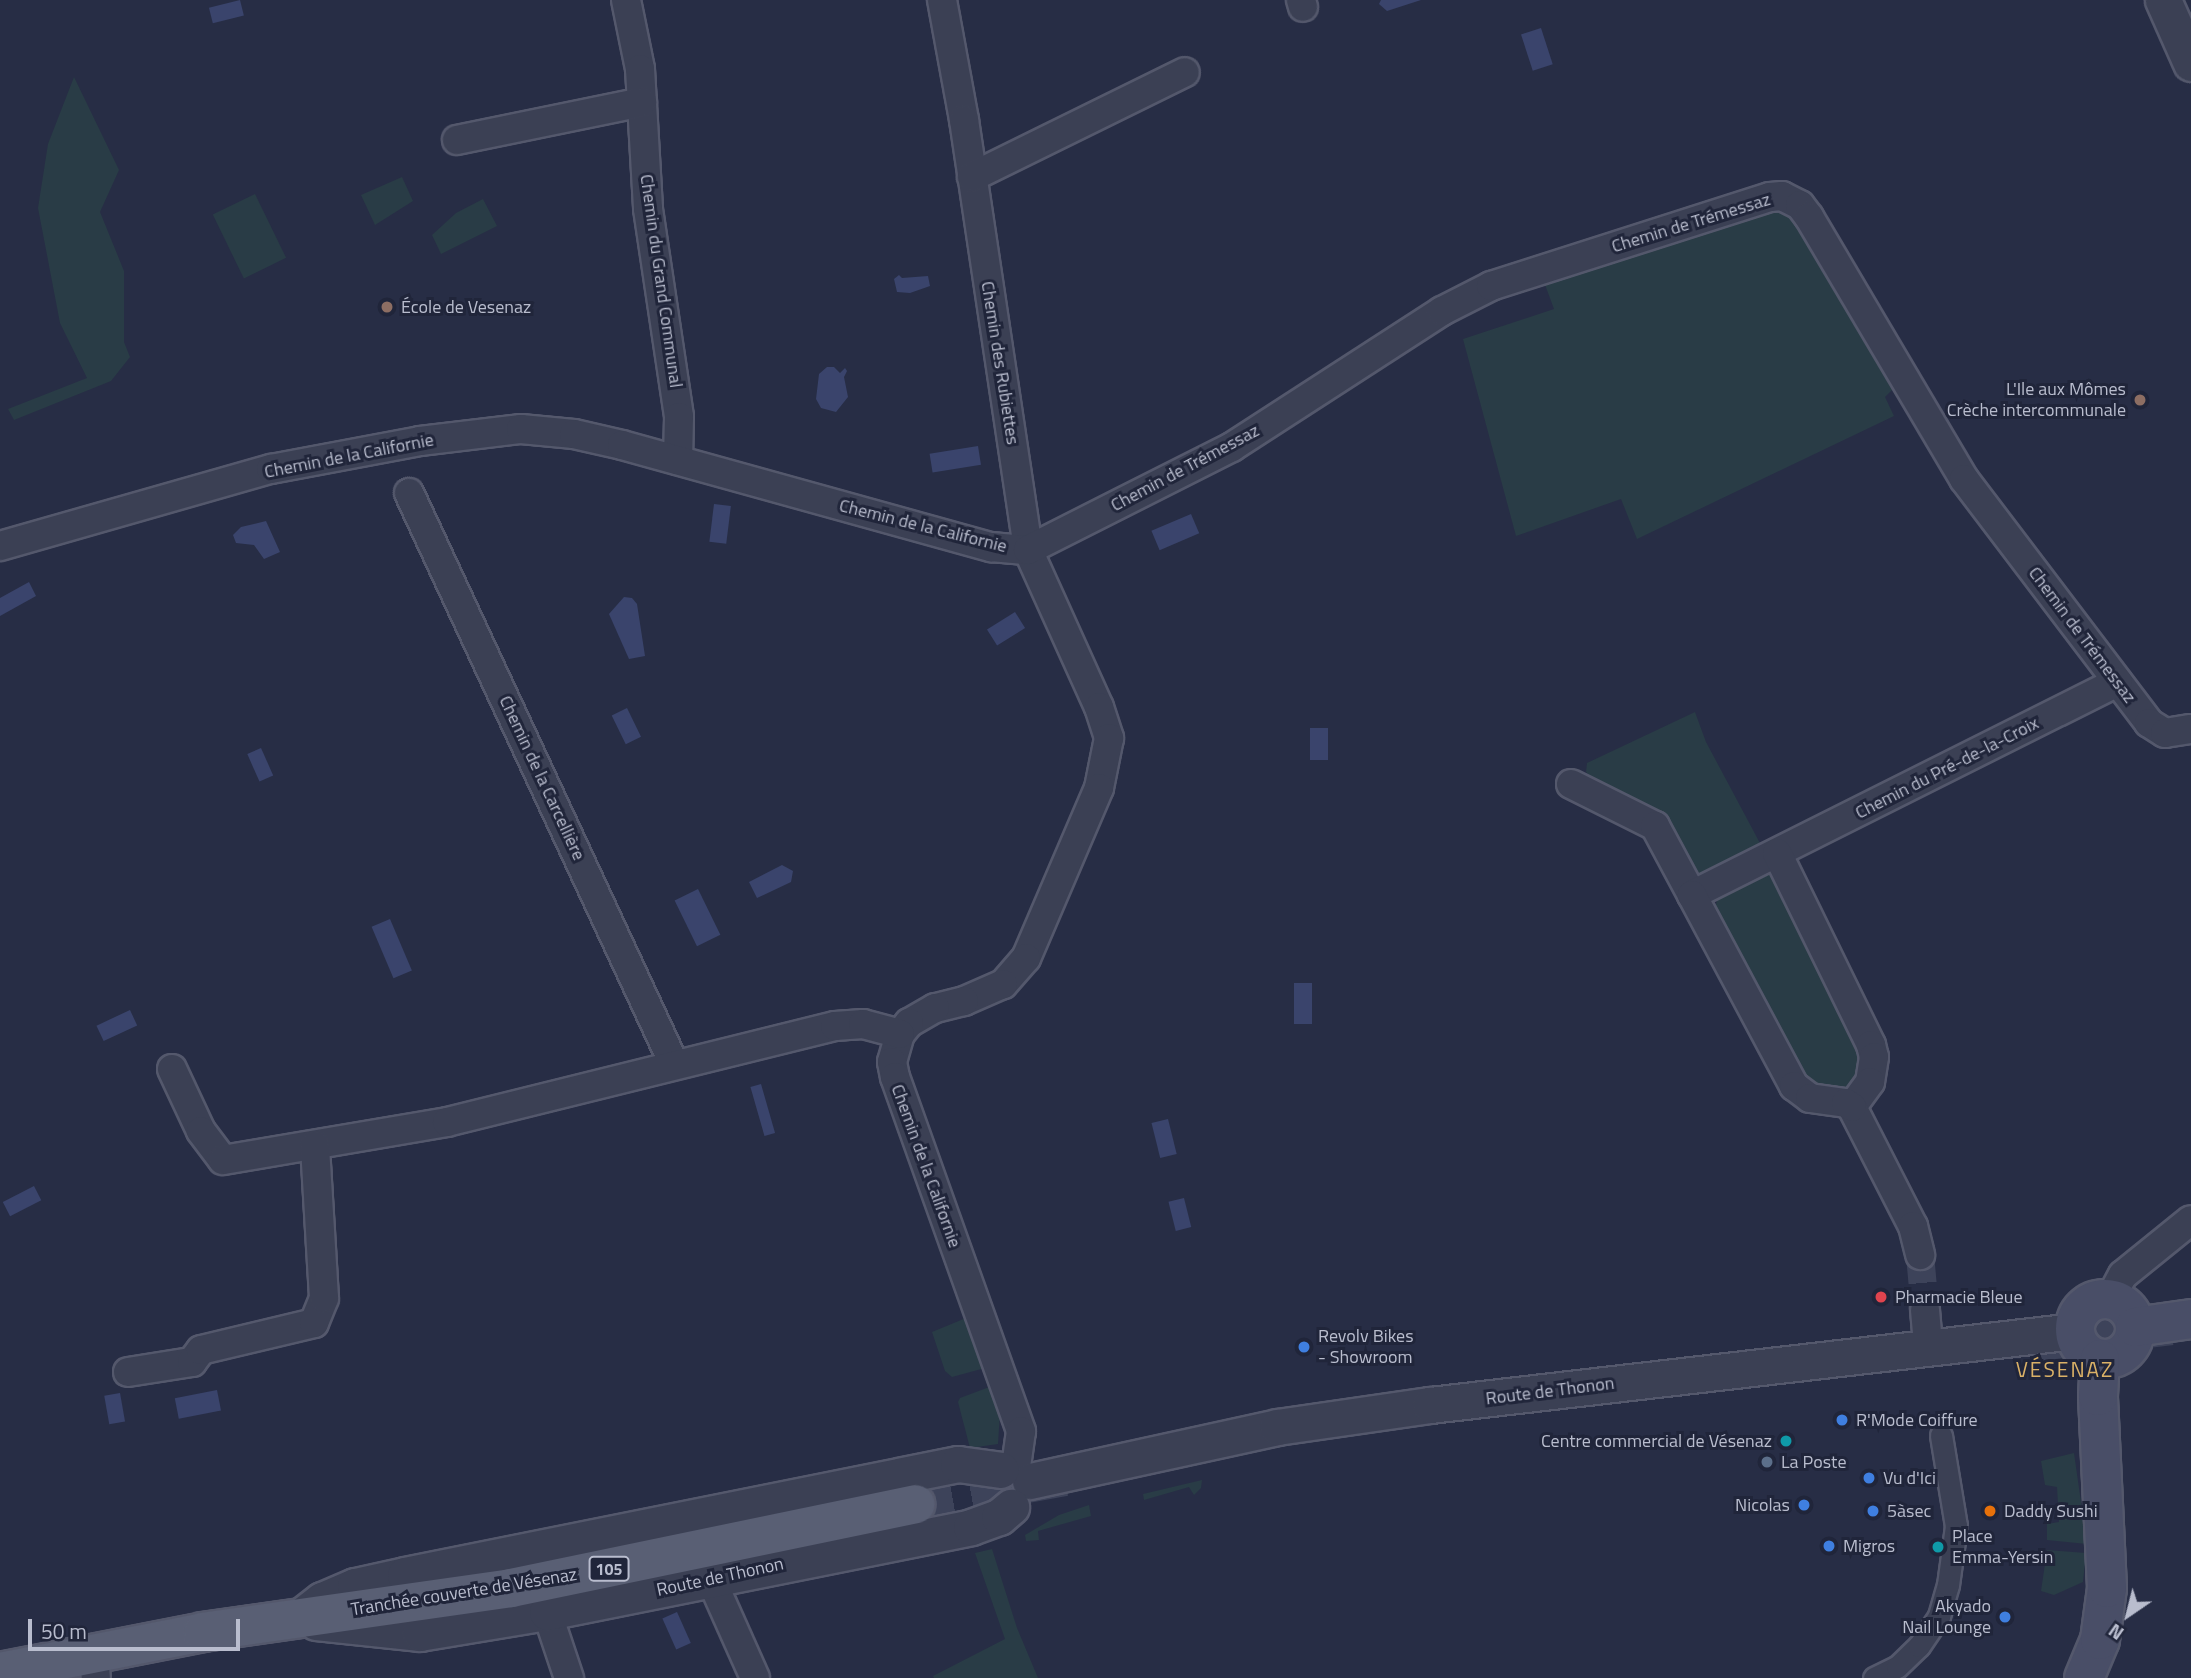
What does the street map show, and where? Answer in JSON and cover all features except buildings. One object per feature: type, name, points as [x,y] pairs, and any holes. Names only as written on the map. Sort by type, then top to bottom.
[{"type":"main road","points":[[2122,1313],[2133,1341],[2127,1350],[2110,1359],[2100,1359],[2082,1350],[2074,1331],[2078,1313],[2094,1300],[2122,1313],[2191,1319]]},
{"type":"main road","points":[[2084,1678],[2100,1640],[2107,1588],[2098,1395],[2100,1359]]},
{"type":"main road","name":"Tranchée couverte de Vésenaz","points":[[300,1617],[511,1588],[915,1504]]},
{"type":"main road","name":"Route de Thonon","points":[[1,1669],[95,1665],[300,1617]]},
{"type":"street","name":"Chemin du Grand Communal","points":[[626,0],[640,69],[648,209],[679,417],[678,460]]},
{"type":"street","name":"Chemin des Rubiettes","points":[[942,0],[972,177],[1028,550]]},
{"type":"street","points":[[2163,0],[2191,62]]},
{"type":"street","points":[[972,177],[1185,72]]},
{"type":"street","points":[[457,140],[642,102]]},
{"type":"street","name":"Chemin de Trémessaz","points":[[1028,550],[1232,447],[1442,311],[1491,286],[1770,197],[1782,196],[1794,200],[1808,217],[1964,480],[2149,723],[2165,733],[2191,729]]},
{"type":"street","name":"Chemin de la Californie","points":[[0,546],[271,469],[469,434],[544,430],[678,460],[991,547],[1028,550],[1108,730],[1109,747],[1103,776],[1034,943],[1017,969],[1003,984],[991,990],[919,1015],[900,1034],[892,1062],[895,1077],[1021,1431],[1014,1481]]},
{"type":"street","name":"Chemin de la Carcellière","points":[[409,493],[674,1064]]},
{"type":"street","name":"Chemin du Pré-de-la-Croix","points":[[1692,895],[2118,682]]},
{"type":"street","points":[[1571,783],[1655,826],[1794,1086],[1810,1098],[1846,1103],[1852,1107],[1913,1226],[1920,1255]]},
{"type":"street","points":[[1776,853],[1871,1045],[1874,1057],[1870,1082],[1852,1107]]},
{"type":"street","points":[[172,1069],[201,1131],[223,1160],[447,1122],[674,1064],[855,1023],[900,1034]]},
{"type":"street","points":[[128,1372],[192,1362],[201,1350],[314,1323],[324,1298],[314,1145]]},
{"type":"street","points":[[2122,1313],[2123,1275],[2191,1220]]},
{"type":"street","points":[[1924,1310],[1928,1346]]},
{"type":"street","name":"Route de Thonon","points":[[300,1617],[322,1600],[355,1587],[405,1575],[958,1464],[1014,1481],[1277,1427],[1430,1405],[2074,1331]]},
{"type":"street","points":[[1874,1678],[1897,1667],[1919,1646],[1939,1616],[1948,1585],[1956,1526],[1941,1434]]},
{"type":"street","name":"Route de Thonon","points":[[300,1617],[324,1624],[420,1633],[547,1612],[971,1527],[999,1517],[1014,1481]]},
{"type":"street","points":[[711,1579],[755,1678]]},
{"type":"street","points":[[547,1612],[569,1678]]},
{"type":"shaded area","points":[[74,77],[119,170],[100,212],[124,271],[124,342],[130,357],[111,381],[14,420],[8,409],[87,378],[60,323],[38,208],[48,144]]},
{"type":"shaded area","points":[[402,177],[413,201],[375,225],[361,195]]},
{"type":"shaded area","points":[[255,194],[286,258],[244,278],[213,215]]},
{"type":"shaded area","points":[[483,199],[497,226],[441,254],[432,235],[456,213]]},
{"type":"shaded area","points":[[1777,211],[1794,217],[1893,385],[1893,389],[1885,397],[1894,416],[1637,539],[1621,499],[1516,536],[1463,339],[1554,309],[1544,282]]},
{"type":"shaded area","points":[[1695,712],[1706,742],[1761,845],[1707,873],[1699,874],[1586,772],[1587,763]]},
{"type":"shaded area","points":[[1776,869],[1867,1058],[1851,1095],[1804,1084],[1715,909],[1717,900]]},
{"type":"shaded area","points":[[966,1318],[985,1368],[952,1377],[945,1371],[932,1332]]},
{"type":"shaded area","points":[[992,1386],[1000,1413],[998,1444],[970,1448],[958,1402],[960,1398]]},
{"type":"shaded area","points":[[2074,1453],[2087,1544],[2047,1540],[2047,1524],[2059,1522],[2057,1487],[2045,1485],[2041,1461]]},
{"type":"shaded area","points":[[1202,1480],[1201,1488],[1194,1495],[1189,1487],[1144,1500],[1143,1494]]},
{"type":"shaded area","points":[[1089,1505],[1091,1516],[1038,1531],[1039,1540],[1026,1541],[1025,1535],[1059,1515]]},
{"type":"shaded area","points":[[992,1549],[1017,1628],[1038,1678],[934,1678],[933,1676],[1005,1639],[975,1553]]},
{"type":"shaded area","points":[[2047,1550],[2086,1553],[2083,1582],[2054,1595],[2041,1591]]},
{"type":"water","points":[[240,0],[244,16],[213,23],[209,8]]},
{"type":"water","points":[[1381,0],[1421,0],[1387,11],[1379,4]]},
{"type":"water","points":[[1541,28],[1553,64],[1533,71],[1521,34]]},
{"type":"water","points":[[899,275],[902,278],[928,276],[930,286],[910,293],[897,292],[894,279]]},
{"type":"water","points":[[827,367],[834,367],[840,373],[845,368],[847,371],[844,377],[848,397],[836,412],[821,408],[816,399],[819,374]]},
{"type":"water","points":[[978,446],[981,465],[933,472],[930,454]]},
{"type":"water","points":[[714,504],[731,506],[726,544],[709,542]]},
{"type":"water","points":[[1191,514],[1199,533],[1160,550],[1151,531]]},
{"type":"water","points":[[266,521],[280,552],[264,559],[254,545],[236,543],[233,535],[241,527]]},
{"type":"water","points":[[29,582],[36,596],[0,616],[0,598]]},
{"type":"water","points":[[624,597],[632,598],[637,604],[645,656],[629,659],[609,614]]},
{"type":"water","points":[[1015,612],[1025,628],[997,646],[987,629]]},
{"type":"water","points":[[627,708],[641,737],[626,744],[612,715]]},
{"type":"water","points":[[1310,728],[1328,728],[1328,760],[1310,760]]},
{"type":"water","points":[[261,748],[273,775],[259,782],[247,754]]},
{"type":"water","points":[[782,865],[793,871],[791,882],[757,898],[749,882]]},
{"type":"water","points":[[698,889],[720,935],[697,946],[675,900]]},
{"type":"water","points":[[390,919],[412,971],[393,978],[372,927]]},
{"type":"water","points":[[1294,983],[1312,983],[1312,1024],[1294,1024]]},
{"type":"water","points":[[130,1010],[137,1025],[104,1041],[96,1026]]},
{"type":"water","points":[[761,1084],[775,1133],[764,1136],[750,1087]]},
{"type":"water","points":[[1168,1119],[1177,1154],[1160,1158],[1152,1123]]},
{"type":"water","points":[[34,1186],[41,1200],[10,1216],[3,1202]]},
{"type":"water","points":[[1184,1198],[1191,1227],[1176,1231],[1168,1202]]},
{"type":"water","points":[[217,1390],[221,1411],[179,1419],[175,1398]]},
{"type":"water","points":[[120,1393],[125,1422],[109,1424],[104,1396]]},
{"type":"water","points":[[677,1612],[691,1643],[676,1650],[662,1619]]},
{"type":"tunnel","points":[[1920,1255],[1925,1310]]},
{"type":"tunnel","points":[[2039,1342],[2171,1326]]},
{"type":"tunnel","points":[[915,1504],[1065,1477]]},
{"type":"place","name":"École de Vesenaz","points":[[387,307]]},
{"type":"place","name":"L'Ile aux Mômes Crèche intercommunale","points":[[2140,400]]},
{"type":"place","name":"Pharmacie Bleue","points":[[1881,1297]]},
{"type":"place","name":"Revolv Bikes - Showroom","points":[[1304,1347]]},
{"type":"place","name":"R'Mode Coiffure","points":[[1842,1420]]},
{"type":"place","name":"Centre commercial de Vésenaz","points":[[1786,1441]]},
{"type":"place","name":"La Poste","points":[[1767,1462]]},
{"type":"place","name":"Vu d'Ici","points":[[1869,1478]]},
{"type":"place","name":"Nicolas","points":[[1804,1505]]},
{"type":"place","name":"5àsec","points":[[1873,1511]]},
{"type":"place","name":"Daddy Sushi","points":[[1990,1511]]},
{"type":"place","name":"Migros","points":[[1829,1546]]},
{"type":"place","name":"Place Emma-Yersin","points":[[1938,1547]]},
{"type":"place","name":"Akyado Nail Lounge","points":[[2005,1617]]},
{"type":"district","name":"VÉSENAZ","points":[[2065,1369]]}]
